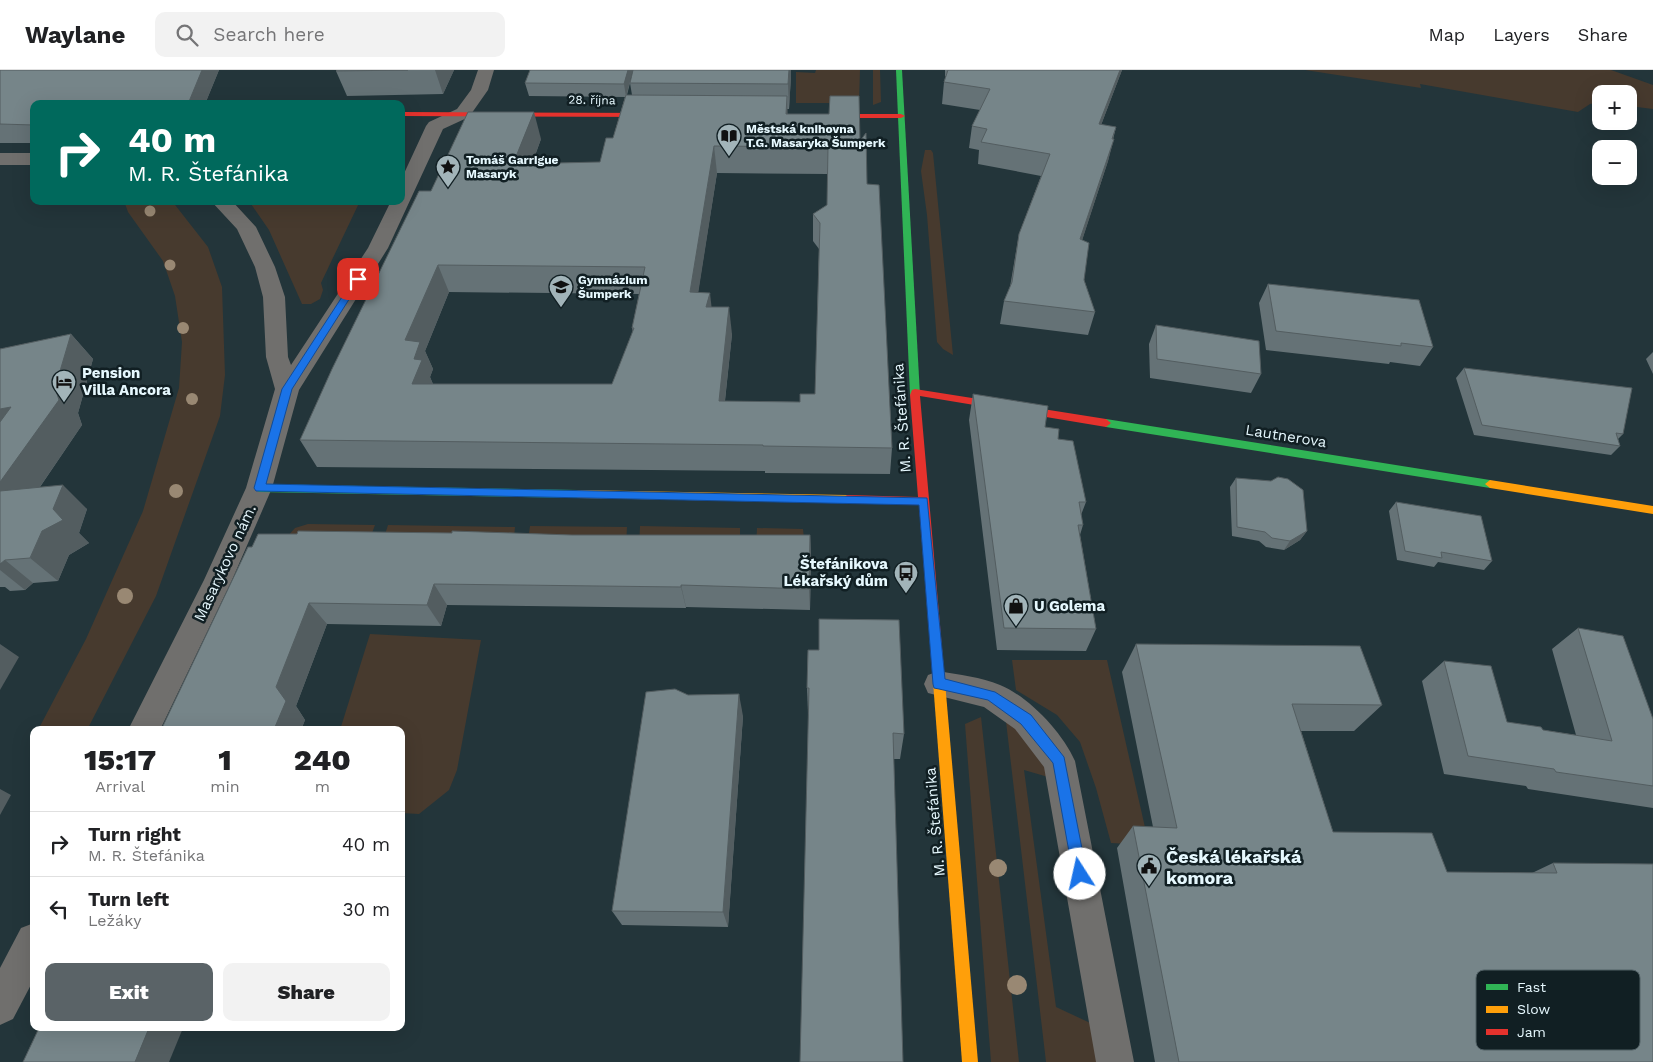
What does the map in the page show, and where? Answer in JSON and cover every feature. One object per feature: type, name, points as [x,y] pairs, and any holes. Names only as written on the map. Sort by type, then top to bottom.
[{"type":"street","points":[[405,114],[463,113],[479,90],[486,70]]},
{"type":"street","name":"M. R. Štefánika","points":[[899,70],[915,392],[970,1062]]},
{"type":"street","name":"28. října","points":[[463,113],[673,115]]},
{"type":"street","name":"Masarykovo nám.","points":[[405,192],[435,126],[463,113]]},
{"type":"street","points":[[809,116],[901,116]]},
{"type":"street","points":[[0,159],[30,159]]},
{"type":"street","points":[[225,205],[246,227],[265,267],[274,297],[277,357],[287,389]]},
{"type":"street","name":"Masarykovo nám.","points":[[146,726],[218,580],[259,488],[287,389],[378,248],[399,205]]},
{"type":"street","name":"Lautnerova","points":[[915,392],[1653,510]]},
{"type":"street","points":[[259,488],[924,501]]},
{"type":"street","points":[[939,684],[991,696],[1026,720],[1059,761],[1115,1062]]},
{"type":"street","points":[[0,1006],[30,949]]},
{"type":"shaded area","points":[[816,70],[860,70],[859,103],[796,103],[796,72],[815,73]]},
{"type":"shaded area","points":[[873,70],[880,70],[881,102],[873,105]]},
{"type":"shaded area","points":[[1305,70],[1611,70],[1653,85],[1653,109],[1637,107],[1637,85],[1592,85],[1592,104],[1578,112],[1420,84],[1421,88]]},
{"type":"shaded area","points":[[925,150],[931,150],[933,153],[953,355],[943,349],[937,342],[927,215],[921,171]]},
{"type":"shaded area","points":[[125,205],[175,205],[208,247],[222,287],[225,375],[220,416],[156,596],[89,726],[40,726],[86,639],[143,511],[179,388],[182,342],[175,296],[163,261],[128,212]]},
{"type":"shaded area","points":[[252,205],[358,205],[321,283],[323,290],[320,299],[311,304],[302,304],[269,230]]},
{"type":"shaded area","points":[[308,524],[375,525],[366,549],[287,537],[295,528]]},
{"type":"shaded area","points":[[388,525],[515,527],[513,548],[380,550]]},
{"type":"shaded area","points":[[530,526],[627,527],[626,546],[527,547]]},
{"type":"shaded area","points":[[640,526],[740,528],[740,549],[639,548]]},
{"type":"shaded area","points":[[757,528],[803,529],[805,548],[756,548]]},
{"type":"shaded area","points":[[370,634],[481,640],[457,770],[449,790],[419,814],[405,813],[405,726],[341,726]]},
{"type":"shaded area","points":[[1012,660],[1107,660],[1149,845],[1111,843],[1096,788],[1080,742],[1057,715],[1016,690]]},
{"type":"shaded area","points":[[1005,713],[1055,779],[1024,770],[1056,1007],[1101,1028],[1107,1062],[1046,1062]]},
{"type":"shaded area","points":[[981,717],[1019,1062],[991,1062],[965,724]]},
{"type":"building","points":[[0,70],[202,70],[190,100],[30,100],[30,125],[0,124]]},
{"type":"building","points":[[337,70],[408,70],[336,71]]},
{"type":"building","points":[[530,70],[628,70],[624,84],[525,83]]},
{"type":"building","points":[[633,70],[789,70],[788,84],[630,83]]},
{"type":"building","points":[[948,70],[1120,70],[1099,124],[1116,127],[1112,139],[1114,139],[1080,239],[1089,243],[1084,280],[1095,312],[1004,301],[1012,282],[1019,234],[1050,154],[981,142],[987,129],[972,126],[990,89],[944,82]]},
{"type":"building","points":[[626,95],[787,96],[786,114],[829,114],[830,96],[859,96],[860,141],[866,133],[867,184],[879,185],[892,448],[300,440],[332,369],[419,191],[431,191],[468,112],[534,112],[513,164],[600,162],[606,138],[613,138]],"holes":[[[714,146],[828,147],[827,205],[813,214],[820,223],[815,394],[800,394],[800,402],[719,401],[729,307],[706,307],[710,293],[690,292]],[[438,265],[645,267],[632,328],[634,328],[612,384],[412,384],[422,360],[414,359],[420,342],[405,340]]]},
{"type":"building","points":[[1268,284],[1419,300],[1433,347],[1401,343],[1401,346],[1276,331]]},
{"type":"building","points":[[1156,325],[1259,341],[1261,374],[1157,359]]},
{"type":"building","points":[[71,334],[55,388],[59,400],[0,482],[0,422],[11,407],[0,409],[0,349]]},
{"type":"building","points":[[1464,368],[1632,388],[1623,434],[1616,433],[1620,446],[1482,425]]},
{"type":"building","points":[[973,394],[1048,406],[1045,427],[1059,429],[1058,439],[1073,441],[1086,502],[1079,502],[1083,525],[1078,525],[1096,629],[1004,628]]},
{"type":"building","points":[[1278,477],[1288,479],[1303,490],[1307,531],[1290,541],[1272,538],[1265,532],[1237,527],[1236,478],[1271,481]]},
{"type":"building","points":[[63,485],[53,509],[63,520],[42,531],[30,558],[5,560],[0,564],[0,491]]},
{"type":"building","points":[[1396,502],[1481,516],[1492,561],[1441,552],[1442,558],[1405,551]]},
{"type":"building","points":[[298,531],[452,533],[452,531],[572,535],[810,535],[809,589],[681,585],[681,587],[434,584],[427,605],[309,603],[276,687],[286,701],[275,726],[163,726],[248,547],[252,547],[258,534],[297,534]]},
{"type":"building","points":[[819,619],[899,620],[904,734],[893,733],[903,1062],[800,1062],[809,688],[807,688],[808,650],[819,650]]},
{"type":"building","points":[[1578,628],[1623,636],[1653,719],[1653,786],[1556,772],[1554,769],[1468,756],[1444,661],[1491,666],[1507,722],[1612,741]]},
{"type":"building","points":[[1136,644],[1360,646],[1382,705],[1292,704],[1333,832],[1432,833],[1447,872],[1557,873],[1553,863],[1653,864],[1653,1062],[1179,1062],[1133,826],[1177,828]]},
{"type":"building","points":[[675,689],[688,695],[739,694],[723,912],[612,911],[646,692]]},
{"type":"building","points":[[38,1031],[148,1031],[135,1062],[23,1062]]},
{"type":"traffic: fast","points":[[899,70],[915,395]]},
{"type":"traffic: fast","points":[[1106,423],[1490,484]]},
{"type":"traffic: fast","points":[[259,488],[578,494]]},
{"type":"traffic: slow","points":[[1490,484],[1653,510]]},
{"type":"traffic: slow","points":[[578,494],[847,499]]},
{"type":"traffic: slow","points":[[939,682],[970,1062]]},
{"type":"traffic: jam","points":[[405,114],[657,115]]},
{"type":"traffic: jam","points":[[823,116],[901,116]]},
{"type":"traffic: jam","points":[[915,392],[1106,423]]},
{"type":"traffic: jam","points":[[915,395],[939,682]]},
{"type":"traffic: jam","points":[[847,499],[924,501]]},
{"type":"place","name":"Městská knihovna T.G. Masaryka Šumperk","points":[[729,157]]},
{"type":"place","name":"Tomáš Garrigue Masaryk","points":[[448,188]]},
{"type":"place","name":"Gymnázium Šumperk","points":[[561,308]]},
{"type":"place","name":"Pension Villa Ancora","points":[[64,403]]},
{"type":"place","name":"Štefánikova Lékařský dům","points":[[906,594]]},
{"type":"place","name":"U Golema","points":[[1016,627]]},
{"type":"place","name":"Česká lékařská komora","points":[[1149,887]]},
{"type":"route","points":[[358,279],[287,389],[259,488],[924,501],[939,684],[991,696],[1026,720],[1059,761],[1080,874]]}]
